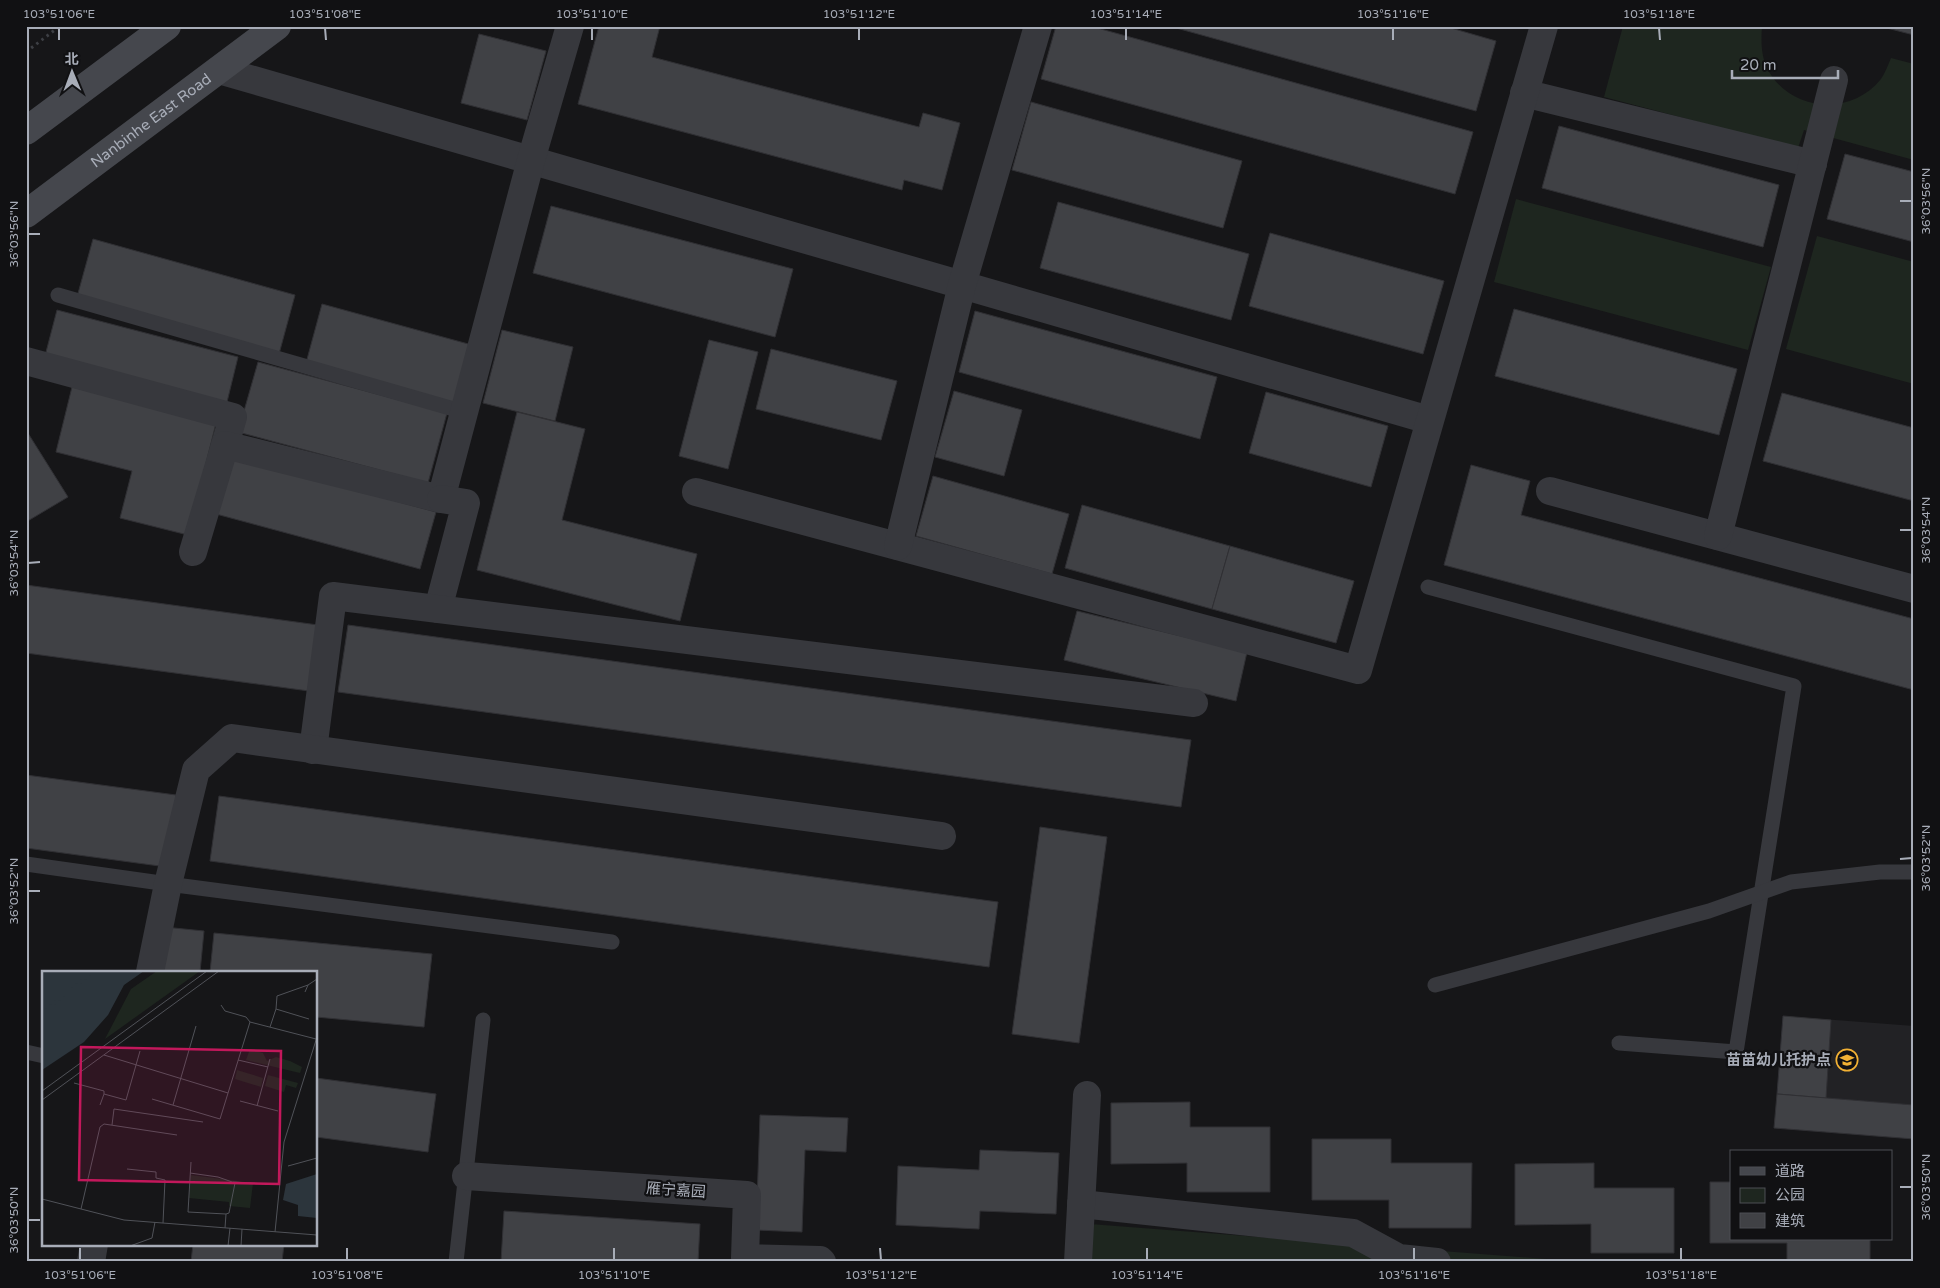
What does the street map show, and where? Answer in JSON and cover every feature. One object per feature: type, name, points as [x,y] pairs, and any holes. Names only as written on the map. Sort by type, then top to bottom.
[{"type":"main road","points":[[26,131],[167,26]]},
{"type":"main road","name":"Nanbinhe East Road","points":[[26,214],[277,26]]},
{"type":"street","points":[[441,499],[531,160],[570,26]]},
{"type":"street","points":[[898,546],[962,285],[1038,26]]},
{"type":"street","points":[[696,492],[1358,670],[1544,26]]},
{"type":"street","points":[[218,70],[1429,420]]},
{"type":"street","points":[[1718,536],[1834,80]]},
{"type":"street","points":[[1524,93],[1813,164]]},
{"type":"street","points":[[26,361],[233,417],[193,552]]},
{"type":"street","points":[[225,445],[441,499],[466,503],[438,609]]},
{"type":"street","points":[[1550,491],[1914,589]]},
{"type":"street","points":[[313,750],[333,596],[1194,702]]},
{"type":"street","points":[[150,971],[168,884],[196,770],[232,738],[942,836]]},
{"type":"street","points":[[1078,1262],[1087,1095]]},
{"type":"street","name":"雁宁嘉园","points":[[466,1176],[747,1195],[745,1258],[820,1260],[822,1262]]},
{"type":"street","points":[[1081,1204],[1353,1233],[1398,1258],[1437,1262]]},
{"type":"street","points":[[91,1262],[94,1246]]},
{"type":"lane","points":[[58,295],[464,412]]},
{"type":"lane","points":[[1428,587],[1794,686],[1736,1052],[1618,1043]]},
{"type":"lane","points":[[26,864],[612,942]]},
{"type":"lane","points":[[1434,985],[1709,911],[1791,882],[1880,872],[1914,872]]},
{"type":"lane","points":[[456,1262],[483,1020]]},
{"type":"lane","points":[[26,1052],[42,1056]]},
{"type":"path","points":[[26,52],[60,26]]},
{"type":"shaded area","name":"苗苗幼儿托护点","points":[[1783,1016],[1914,1026],[1914,1105],[1777,1094]]},
{"type":"green space","points":[[1623,26],[1762,26],[1764,58],[1767,68],[1777,83],[1790,94],[1805,101],[1821,104],[1838,104],[1854,100],[1868,91],[1881,79],[1891,58],[1914,64],[1914,160],[1804,130],[1798,148],[1604,97]]},
{"type":"green space","points":[[1516,199],[1771,267],[1748,350],[1494,282]]},
{"type":"green space","points":[[1817,236],[1914,262],[1914,384],[1786,349]]},
{"type":"green space","points":[[1090,1224],[1560,1260],[1560,1262],[1087,1262]]},
{"type":"building","points":[[599,26],[660,26],[652,57],[919,127],[923,113],[960,123],[942,190],[904,180],[902,190],[578,104]]},
{"type":"building","points":[[1056,26],[1090,26],[1473,132],[1455,194],[1041,79]]},
{"type":"building","points":[[1169,26],[1444,26],[1496,41],[1476,111]]},
{"type":"building","points":[[1879,26],[1914,26],[1914,35]]},
{"type":"building","points":[[479,34],[546,51],[527,120],[461,103]]},
{"type":"building","points":[[1031,102],[1242,161],[1223,228],[1012,170]]},
{"type":"building","points":[[1559,126],[1779,185],[1763,247],[1542,188]]},
{"type":"building","points":[[1845,154],[1914,172],[1914,242],[1827,219]]},
{"type":"building","points":[[1058,202],[1249,254],[1231,320],[1040,268]]},
{"type":"building","points":[[551,206],[793,269],[775,337],[533,273]]},
{"type":"building","points":[[1270,233],[1444,281],[1423,354],[1249,306]]},
{"type":"building","points":[[93,239],[295,295],[279,354],[77,297]]},
{"type":"building","points":[[322,304],[472,345],[456,403],[306,363]]},
{"type":"building","points":[[1514,309],[1737,369],[1719,435],[1495,376]]},
{"type":"building","points":[[57,310],[238,357],[227,402],[45,356]]},
{"type":"building","points":[[975,311],[1217,377],[1200,439],[959,372]]},
{"type":"building","points":[[502,330],[573,347],[555,421],[483,403]]},
{"type":"building","points":[[709,340],[758,352],[728,469],[679,456]]},
{"type":"building","points":[[771,349],[897,381],[881,440],[756,409]]},
{"type":"building","points":[[258,362],[447,413],[428,483],[238,432]]},
{"type":"building","points":[[72,387],[216,423],[188,535],[120,518],[132,471],[56,452]]},
{"type":"building","points":[[954,391],[1022,410],[1004,476],[935,457]]},
{"type":"building","points":[[1266,392],[1388,426],[1371,487],[1249,453]]},
{"type":"building","points":[[1782,393],[1914,428],[1914,501],[1763,461]]},
{"type":"building","points":[[517,412],[585,429],[562,520],[697,554],[680,621],[477,570]]},
{"type":"building","points":[[26,430],[68,497],[26,522]]},
{"type":"building","points":[[232,457],[436,512],[420,569],[216,514]]},
{"type":"building","points":[[1471,465],[1530,481],[1521,515],[1914,619],[1914,690],[1444,565]]},
{"type":"building","points":[[933,476],[1069,514],[1052,574],[916,536]]},
{"type":"building","points":[[1082,505],[1230,546],[1212,609],[1065,568]]},
{"type":"building","points":[[1230,546],[1354,581],[1336,643],[1212,609]]},
{"type":"building","points":[[26,585],[318,625],[309,691],[26,653]]},
{"type":"building","points":[[1077,611],[1247,652],[1236,701],[1064,660]]},
{"type":"building","points":[[348,625],[1191,740],[1181,807],[338,692]]},
{"type":"building","points":[[26,775],[176,795],[167,867],[26,848]]},
{"type":"building","points":[[219,796],[998,902],[989,967],[210,861]]},
{"type":"building","points":[[1040,827],[1107,837],[1079,1043],[1012,1034]]},
{"type":"building","points":[[164,927],[204,931],[200,971],[159,971]]},
{"type":"building","points":[[214,933],[432,954],[424,1027],[318,1017],[318,971],[210,971]]},
{"type":"building","points":[[1783,1016],[1831,1020],[1826,1098],[1777,1094]]},
{"type":"building","points":[[318,1078],[436,1094],[428,1152],[318,1137]]},
{"type":"building","points":[[1777,1094],[1914,1105],[1914,1139],[1774,1128]]},
{"type":"building","points":[[1190,1102],[1190,1127],[1270,1127],[1270,1192],[1187,1192],[1187,1163],[1111,1164],[1111,1103]]},
{"type":"building","points":[[760,1115],[848,1118],[846,1152],[805,1150],[802,1232],[756,1230]]},
{"type":"building","points":[[1312,1139],[1391,1139],[1391,1163],[1472,1163],[1471,1228],[1389,1228],[1389,1200],[1312,1200]]},
{"type":"building","points":[[980,1150],[1059,1153],[1056,1214],[980,1211],[979,1229],[896,1225],[898,1166],[979,1170]]},
{"type":"building","points":[[1594,1163],[1594,1188],[1674,1188],[1674,1253],[1591,1253],[1591,1224],[1515,1225],[1515,1164]]},
{"type":"building","points":[[1710,1182],[1730,1182],[1730,1240],[1870,1240],[1870,1262],[1787,1262],[1787,1243],[1710,1243]]},
{"type":"building","points":[[504,1211],[700,1224],[698,1262],[501,1262]]},
{"type":"building","points":[[193,1246],[284,1246],[282,1262],[191,1262]]},
{"type":"place","name":"苗苗幼儿托护点","points":[[1847,1060]]}]
